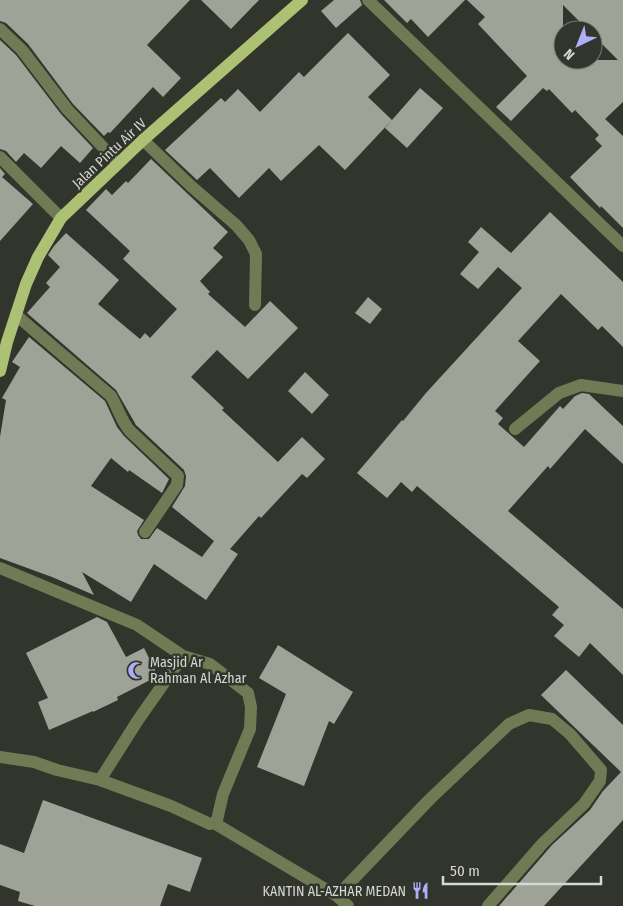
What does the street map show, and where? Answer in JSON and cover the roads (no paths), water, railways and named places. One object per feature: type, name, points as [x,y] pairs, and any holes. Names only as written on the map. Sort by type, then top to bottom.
[{"type":"main road","name":"Jalan Pintu Air IV","points":[[0,371],[4,340],[16,315],[26,284],[38,257],[62,218],[143,140],[302,0]]},
{"type":"street","points":[[368,0],[623,246]]},
{"type":"street","points":[[0,29],[22,50],[67,109],[118,163]]},
{"type":"street","points":[[143,140],[191,186],[236,225],[249,240],[256,254],[255,305]]},
{"type":"street","points":[[0,157],[62,218]]},
{"type":"street","points":[[16,315],[111,396],[123,423],[178,476],[177,485],[145,532]]},
{"type":"street","points":[[515,429],[559,393],[566,390],[581,385],[623,391]]},
{"type":"street","points":[[0,568],[137,625],[183,656],[210,664],[248,693],[251,707],[250,729],[222,794],[219,814],[214,823]]},
{"type":"street","points":[[100,780],[138,720],[183,656]]},
{"type":"street","points":[[337,896],[429,800],[509,724],[529,715],[552,719],[570,734],[597,764],[601,770],[600,781],[584,804],[543,843],[488,906]]},
{"type":"street","points":[[0,757],[34,762],[57,770],[100,780],[171,806],[202,822],[214,823],[337,896],[348,906]]},
{"type":"place","name":"Masjid Ar Rahman Al Azhar","points":[[136,670]]},
{"type":"place","name":"KANTIN AL-AZHAR MEDAN","points":[[420,891]]}]
